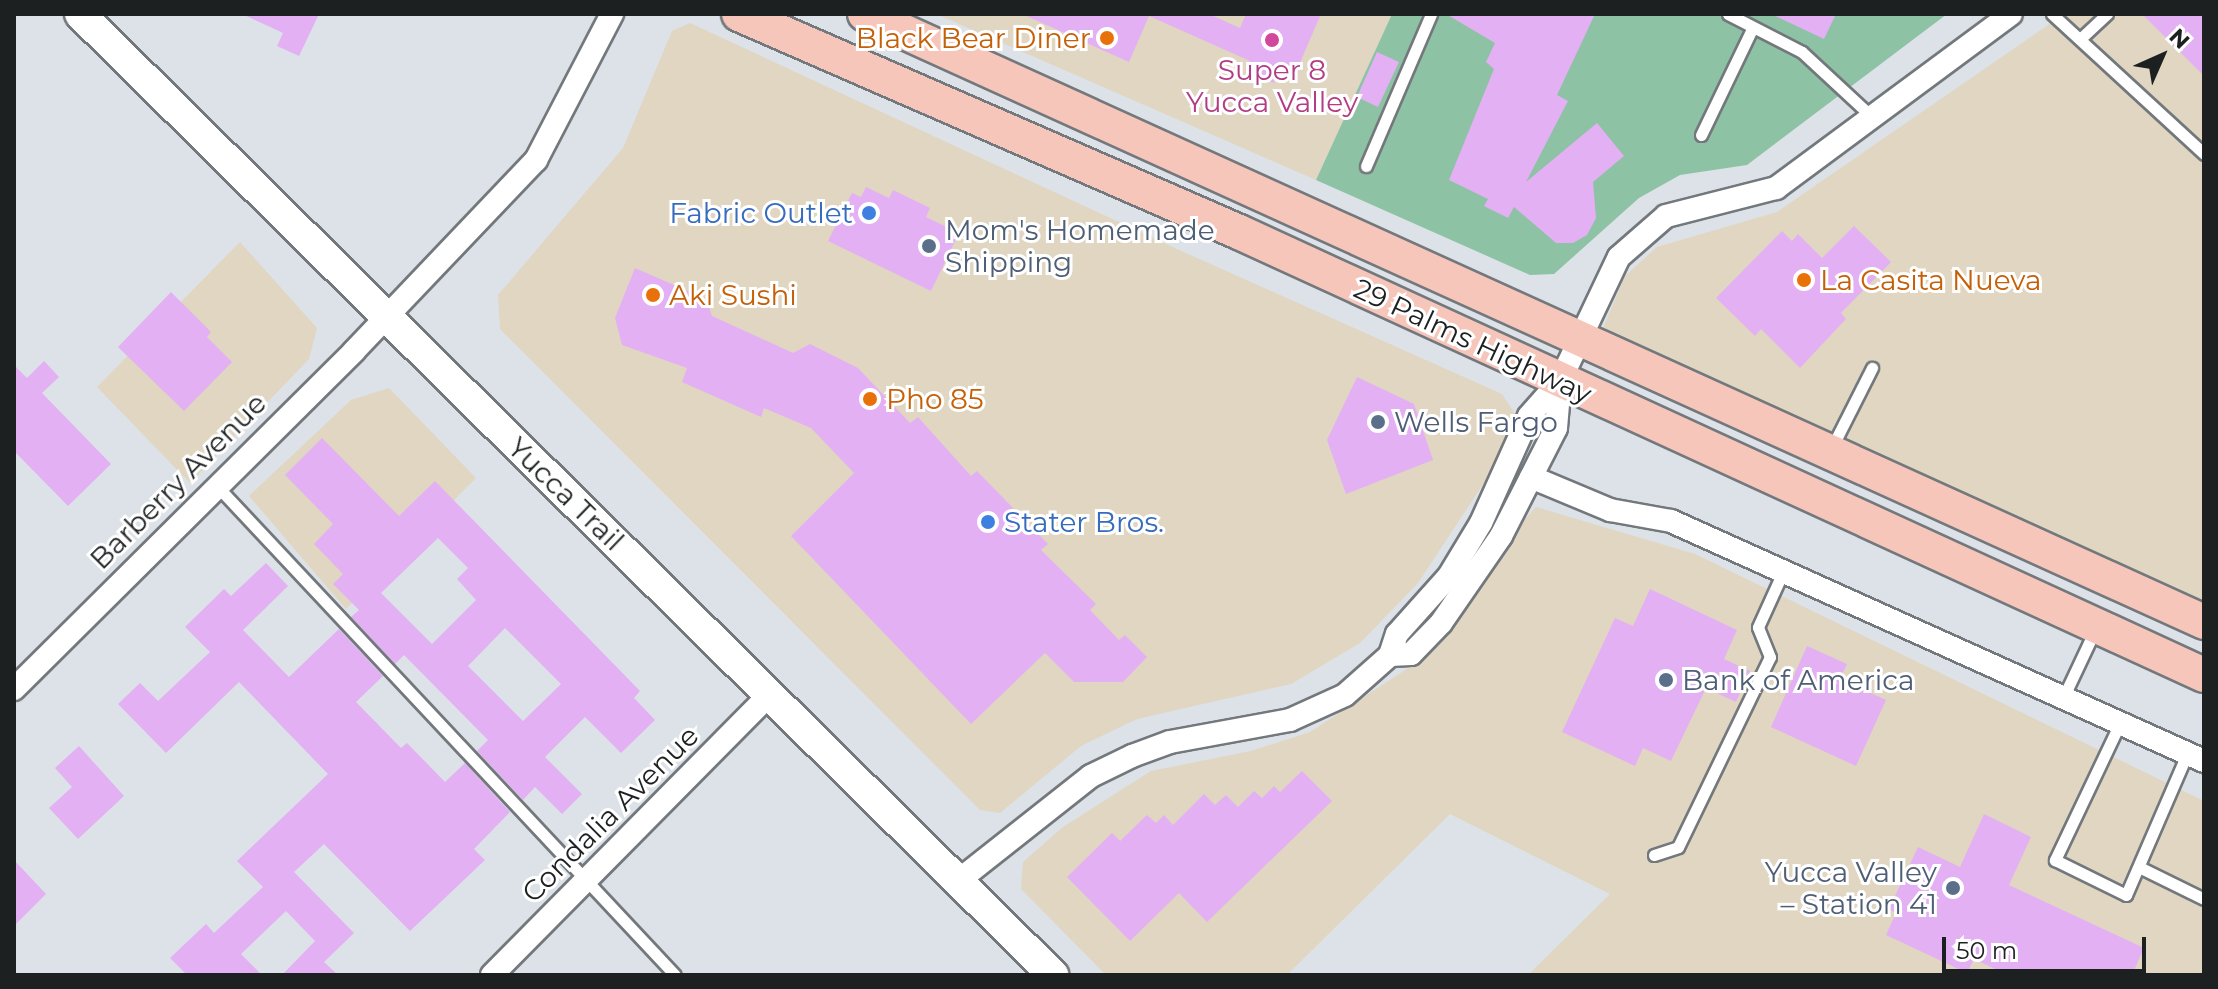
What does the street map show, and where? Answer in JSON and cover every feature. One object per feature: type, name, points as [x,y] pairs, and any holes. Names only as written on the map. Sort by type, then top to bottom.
[{"type":"main road","name":"29 Palms Highway","points":[[739,14],[1239,232],[2204,675]]},
{"type":"main road","name":"29 Palms Highway","points":[[865,14],[914,30],[1578,340],[2200,616]]},
{"type":"street","name":"Yucca Trail","points":[[80,14],[1053,975]]},
{"type":"street","name":"Barberry Avenue","points":[[14,689],[385,317],[536,160],[612,14]]},
{"type":"street","points":[[958,881],[1091,776],[1170,742],[1290,720],[1345,695],[1390,655],[1397,634],[1449,576],[1481,523],[1529,416],[1560,381],[1619,257],[1666,216],[1776,188],[1870,115],[2011,14]]},
{"type":"street","points":[[1390,655],[1411,654],[1441,623],[1501,536],[1556,428],[1560,381]]},
{"type":"street","points":[[1531,477],[1610,510],[1671,521],[2196,758]]},
{"type":"street","name":"Condalia Avenue","points":[[492,975],[770,694]]},
{"type":"lane","points":[[1366,166],[1431,14]]},
{"type":"lane","points":[[1728,14],[1802,52],[1870,115]]},
{"type":"lane","points":[[2052,14],[2204,154]]},
{"type":"lane","points":[[2080,39],[2107,14]]},
{"type":"lane","points":[[1701,135],[1752,29]]},
{"type":"lane","points":[[1830,452],[1872,368]]},
{"type":"lane","points":[[216,484],[675,975]]},
{"type":"lane","points":[[1654,855],[1678,847],[1770,657],[1758,627],[1783,572]]},
{"type":"lane","points":[[2063,698],[2097,626]]},
{"type":"lane","points":[[2120,723],[2055,860],[2126,895],[2196,758]]},
{"type":"lane","points":[[2139,867],[2204,899]]},
{"type":"shaded area","points":[[936,14],[1392,14],[1316,180]]},
{"type":"shaded area","points":[[2064,14],[2204,14],[2204,610],[1598,340],[1625,276],[1657,247],[1777,212]]},
{"type":"shaded area","points":[[690,23],[1177,249],[1502,394],[1515,414],[1495,466],[1418,583],[1360,643],[1291,684],[1137,719],[1081,746],[1000,813],[980,810],[500,329],[498,295],[623,148],[672,31]]},
{"type":"shaded area","points":[[240,242],[317,328],[309,359],[190,483],[97,387]]},
{"type":"shaded area","points":[[389,388],[476,478],[346,609],[249,496],[351,400]]},
{"type":"shaded area","points":[[1536,507],[1695,554],[2204,801],[2204,975],[1528,975],[1610,894],[1450,814],[1287,975],[1106,975],[1021,889],[1023,862],[1063,827],[1151,771],[1251,751],[1310,732],[1419,661],[1474,599],[1515,530]]},
{"type":"green space","points":[[1392,14],[1947,14],[1747,165],[1680,175],[1639,198],[1554,274],[1530,275],[1316,180]]},
{"type":"building","points":[[242,14],[319,14],[299,56],[277,46],[283,33]]},
{"type":"building","points":[[1022,14],[1209,14],[1240,28],[1246,14],[1321,14],[1292,81],[1277,74],[1274,83],[1245,70],[1250,61],[1149,16],[1129,62]]},
{"type":"building","points":[[1446,14],[1595,14],[1557,95],[1568,101],[1526,182],[1597,123],[1624,156],[1593,182],[1596,218],[1587,235],[1573,243],[1556,243],[1514,207],[1508,218],[1484,206],[1488,199],[1449,180],[1494,69],[1486,62],[1495,43]]},
{"type":"building","points":[[1771,14],[1836,14],[1824,39]]},
{"type":"building","points":[[2142,14],[2204,14],[2204,76]]},
{"type":"building","points":[[1377,52],[1399,62],[1378,107],[1357,97]]},
{"type":"building","points":[[866,187],[889,198],[893,190],[930,208],[926,217],[959,233],[931,291],[828,241],[852,193],[861,197]]},
{"type":"building","name":"La Casita Nueva","points":[[1854,226],[1891,262],[1841,313],[1846,319],[1800,368],[1761,329],[1755,336],[1716,298],[1782,231],[1792,241],[1798,234],[1822,258]]},
{"type":"building","points":[[635,268],[706,299],[712,316],[793,353],[810,344],[858,368],[910,423],[918,417],[971,476],[977,471],[1048,544],[1041,550],[1096,604],[1090,610],[1119,640],[1125,635],[1147,657],[1123,682],[1074,682],[1045,653],[971,724],[791,536],[854,473],[811,428],[764,408],[761,417],[682,382],[687,368],[622,345],[615,318]]},
{"type":"building","points":[[171,292],[211,332],[207,337],[232,362],[184,411],[118,347]]},
{"type":"building","points":[[44,361],[59,377],[42,393],[111,464],[68,506],[14,451],[14,365],[27,378]]},
{"type":"building","name":"Wells Fargo","points":[[1357,377],[1414,404],[1433,460],[1346,494],[1327,440]]},
{"type":"building","points":[[322,438],[399,516],[435,481],[640,691],[634,698],[655,720],[621,753],[585,717],[545,757],[582,794],[562,814],[535,787],[523,800],[477,751],[488,740],[404,655],[395,664],[351,617],[359,610],[333,584],[343,574],[314,544],[333,524],[285,475]],"holes":[[[438,538],[468,568],[457,579],[476,600],[432,644],[381,593]],[[505,628],[561,684],[523,721],[468,666]]]},
{"type":"building","points":[[266,563],[288,586],[243,630],[289,677],[339,629],[383,676],[356,702],[401,748],[407,743],[445,782],[465,763],[510,812],[474,849],[485,860],[410,931],[324,844],[294,872],[354,933],[324,962],[338,975],[282,975],[315,941],[286,911],[241,954],[262,975],[187,975],[170,958],[206,924],[214,933],[263,887],[237,861],[328,774],[239,682],[166,753],[118,704],[140,683],[158,701],[210,652],[185,627],[224,589],[231,596]]},
{"type":"building","name":"Bank of America","points":[[1650,589],[1737,630],[1724,659],[1750,671],[1736,702],[1706,688],[1671,761],[1643,748],[1635,766],[1562,732],[1615,618],[1633,626]]},
{"type":"building","points":[[1807,646],[1847,664],[1840,679],[1886,700],[1856,766],[1771,727]]},
{"type":"building","points":[[79,746],[124,796],[78,839],[49,808],[72,787],[55,768]]},
{"type":"building","points":[[1302,771],[1332,801],[1207,922],[1179,893],[1130,941],[1067,877],[1112,833],[1120,841],[1147,815],[1156,823],[1164,815],[1173,825],[1204,794],[1215,805],[1226,795],[1238,807],[1254,791],[1262,798],[1274,786],[1280,792]]},
{"type":"building","points":[[1984,814],[2031,837],[2009,885],[2144,948],[2132,975],[2008,975],[1974,959],[1967,973],[1886,935],[1896,913],[1889,909],[1918,847],[1960,867]]},
{"type":"building","points":[[14,860],[46,894],[14,926]]},
{"type":"place","name":"Black Bear Diner","points":[[1107,38]]},
{"type":"place","name":"Super 8 Yucca Valley","points":[[1272,40]]},
{"type":"place","name":"Fabric Outlet","points":[[869,213]]},
{"type":"place","name":"Mom's Homemade Shipping","points":[[929,246]]},
{"type":"place","name":"La Casita Nueva","points":[[1804,280]]},
{"type":"place","name":"Aki Sushi","points":[[653,295]]},
{"type":"place","name":"Pho 85","points":[[870,399]]},
{"type":"place","name":"Wells Fargo","points":[[1378,422]]},
{"type":"place","name":"Stater Bros.","points":[[988,522]]},
{"type":"place","name":"Bank of America","points":[[1666,680]]},
{"type":"place","name":"Yucca Valley – Station 41","points":[[1953,888]]}]
